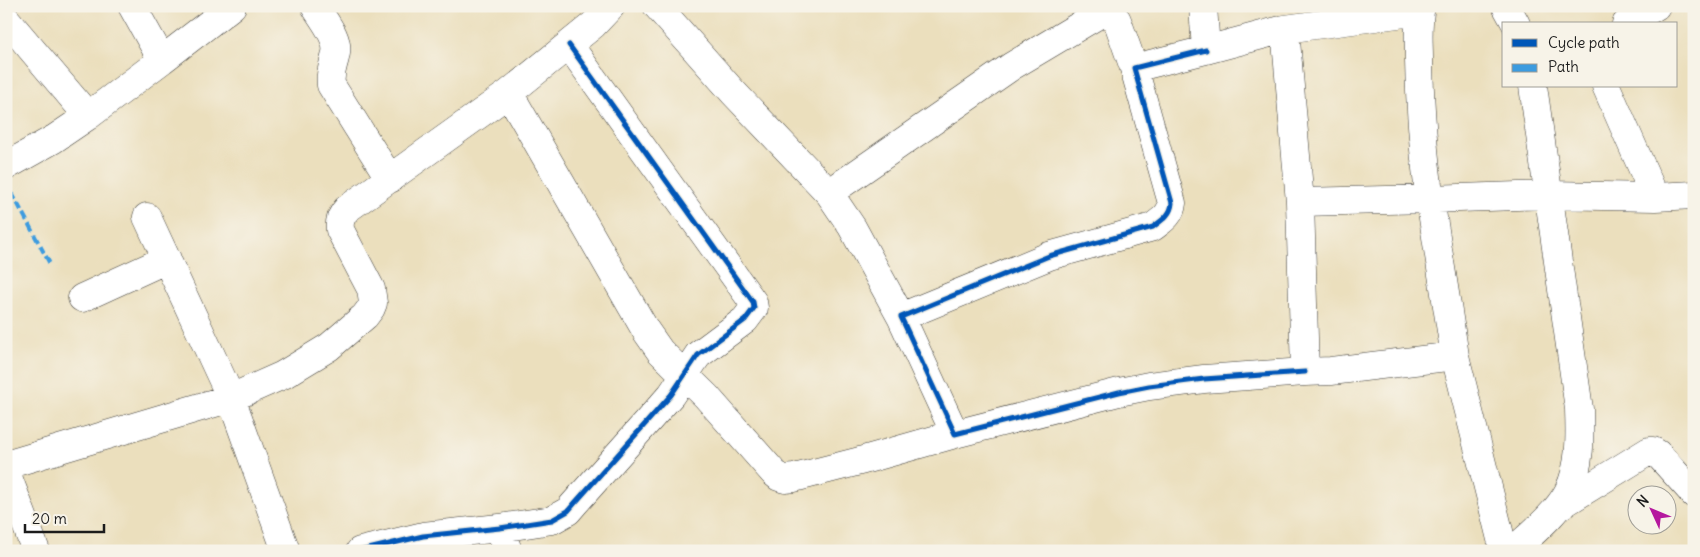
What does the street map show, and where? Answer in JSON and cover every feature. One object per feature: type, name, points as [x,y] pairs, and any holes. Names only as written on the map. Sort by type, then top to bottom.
[{"type":"street","points":[[132,6],[162,60]]},
{"type":"street","points":[[6,166],[54,139],[88,116],[232,6]]},
{"type":"street","points":[[315,6],[332,32],[337,47],[330,69],[331,84],[390,178]]},
{"type":"street","points":[[657,6],[703,60],[829,193],[852,227],[901,316],[954,434]]},
{"type":"street","points":[[1203,6],[1206,50]]},
{"type":"street","points":[[1506,6],[1515,22]]},
{"type":"street","points":[[1629,22],[1656,6]]},
{"type":"street","points":[[1134,68],[1285,29],[1420,9],[1418,34],[1420,110],[1424,162],[1455,356],[1504,551]]},
{"type":"street","points":[[6,465],[231,398],[282,375],[329,347],[365,316],[373,303],[371,289],[340,230],[339,222],[341,216],[347,209],[509,93],[569,45],[601,10]]},
{"type":"street","points":[[829,193],[1012,66],[1101,12],[1107,11],[1117,20],[1134,68],[1172,203],[1172,210],[1153,227],[1049,256],[901,316]]},
{"type":"street","points":[[6,19],[88,116]]},
{"type":"street","points":[[1285,29],[1300,202],[1305,372]]},
{"type":"street","points":[[360,551],[422,536],[504,539],[552,520],[568,511],[671,395],[698,355],[744,320],[751,314],[754,308],[754,302],[569,45]]},
{"type":"street","points":[[1513,551],[1557,507],[1568,491],[1576,467],[1580,440],[1578,409],[1534,88]]},
{"type":"street","points":[[1607,88],[1655,197]]},
{"type":"street","points":[[509,93],[646,331],[660,351],[706,396],[773,472],[785,479],[860,461],[954,434],[1149,386],[1331,370],[1455,356]]},
{"type":"street","points":[[1300,202],[1549,195],[1655,197],[1694,194]]},
{"type":"street","points":[[146,217],[168,259],[231,398],[286,551]]},
{"type":"street","points":[[82,298],[168,259]]},
{"type":"street","points":[[1557,507],[1649,451],[1658,454],[1694,494]]},
{"type":"street","points":[[6,472],[36,551]]},
{"type":"marked path","points":[[6,182],[50,264]]},
{"type":"cycle path","points":[[360,551],[423,536],[500,528],[552,520],[568,511],[671,395],[698,355],[745,320],[754,308],[753,302],[569,45]]},
{"type":"cycle path","points":[[1206,50],[1134,68],[1172,203],[1170,211],[1163,219],[1153,227],[1049,256],[901,317],[955,434],[1149,386],[1204,379],[1305,372]]}]
